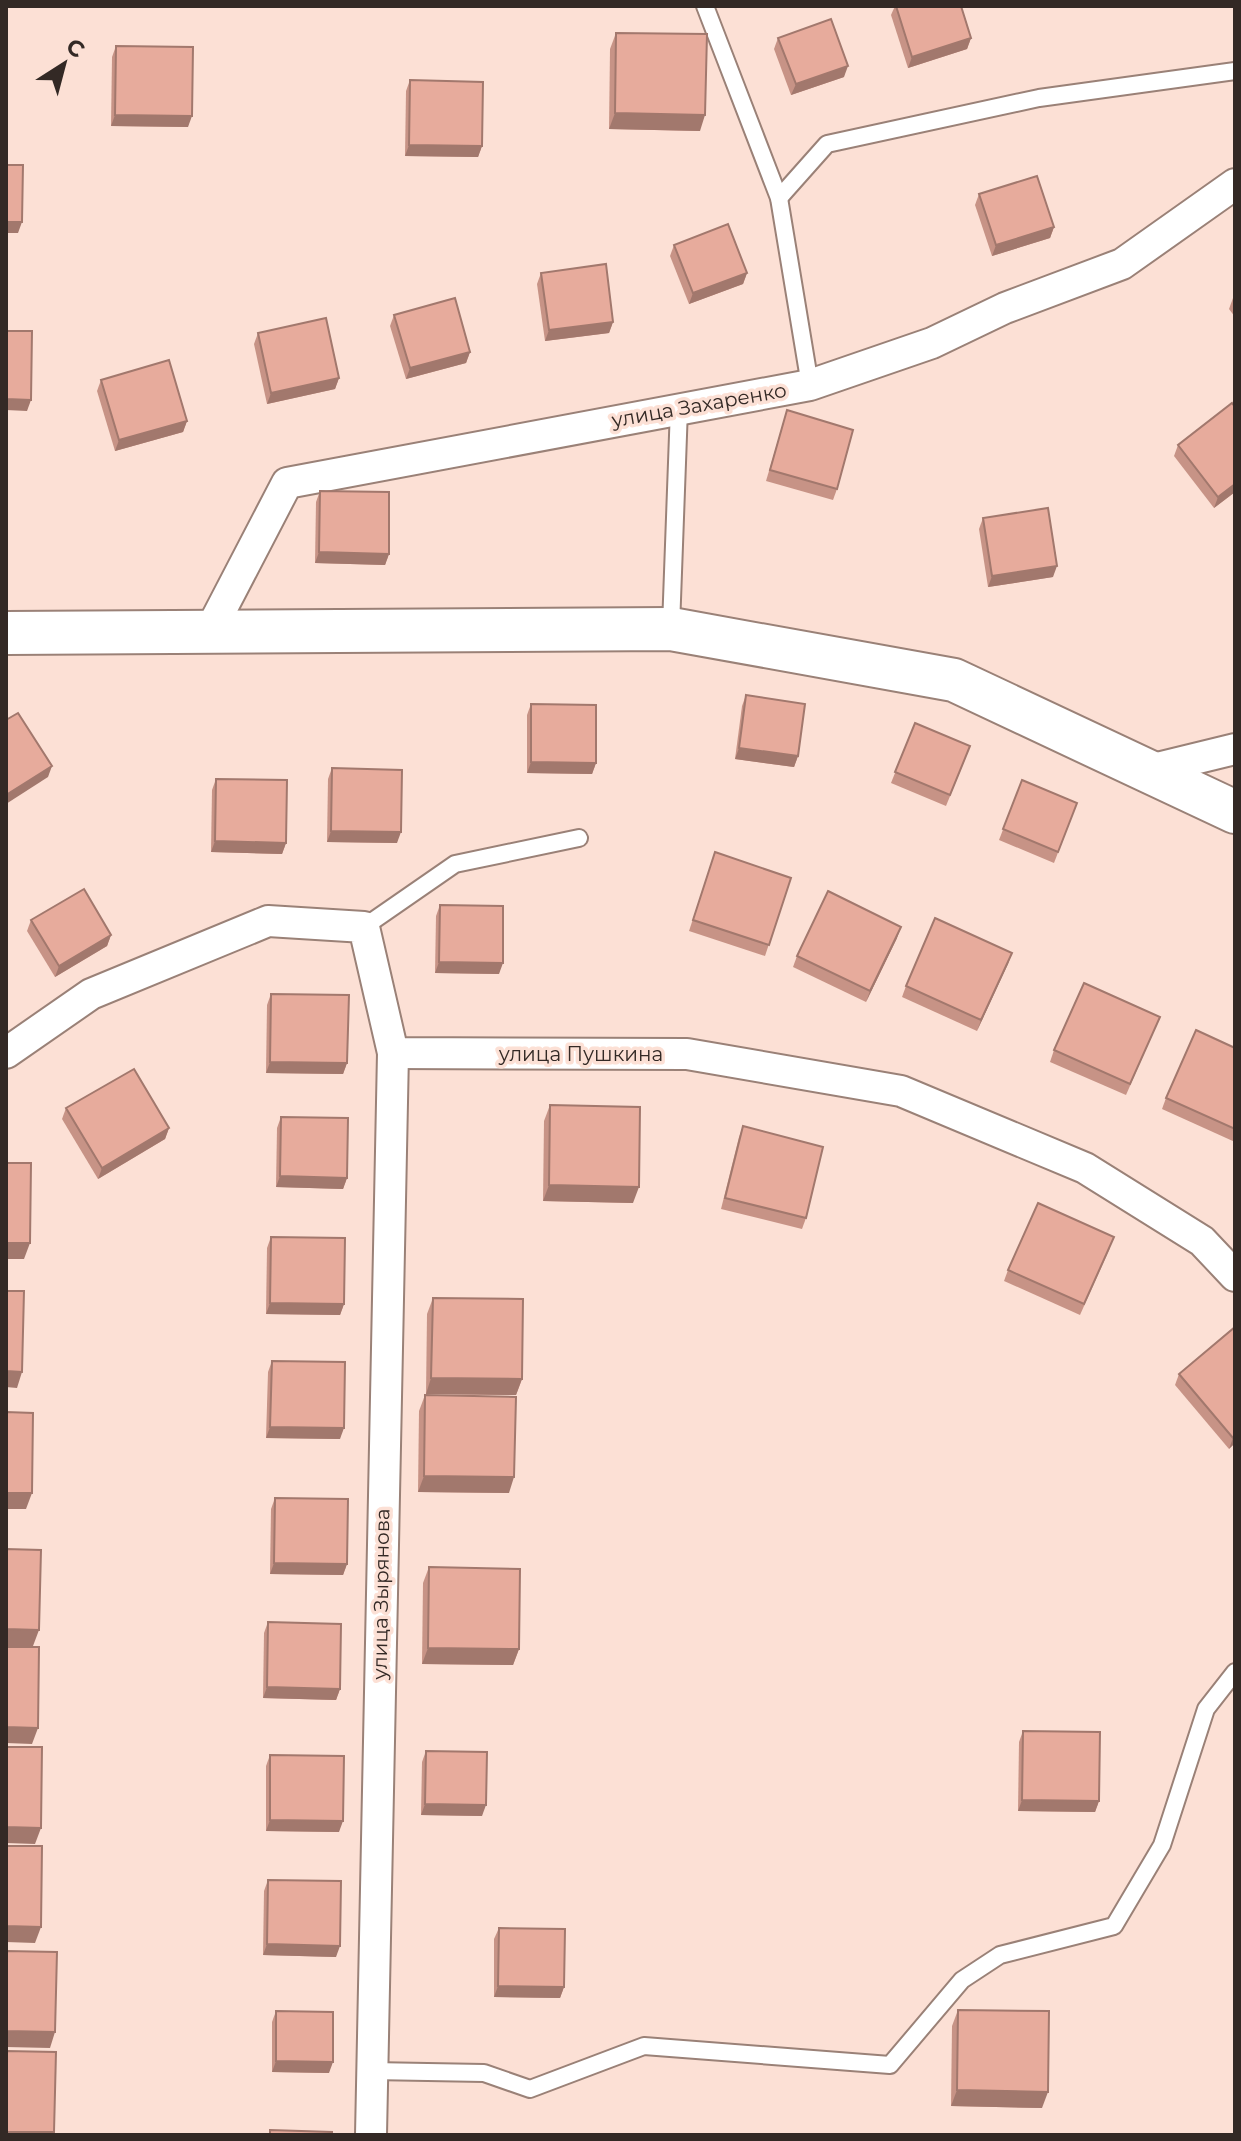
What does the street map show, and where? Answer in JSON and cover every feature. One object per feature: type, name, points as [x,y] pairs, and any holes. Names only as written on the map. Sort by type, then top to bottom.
[{"type":"street","name":"улица Захаренко","points":[[210,631],[287,483],[810,385],[932,343],[1005,308],[1122,264],[1235,184]]},
{"type":"street","points":[[6,633],[671,629],[954,680],[1235,812]]},
{"type":"street","points":[[1149,770],[1235,749]]},
{"type":"street","points":[[6,1053],[91,994],[268,921],[364,927],[393,1053]]},
{"type":"street","name":"улица Пушкина","points":[[393,1053],[687,1054],[901,1091],[1085,1168],[1202,1241],[1235,1276]]},
{"type":"street","name":"улица Зырянова","points":[[371,2135],[393,1053]]},
{"type":"lane","points":[[705,6],[779,198],[810,385]]},
{"type":"lane","points":[[779,198],[827,144],[1039,98],[1235,71]]},
{"type":"lane","points":[[671,629],[679,408]]},
{"type":"lane","points":[[364,927],[455,864],[579,838]]},
{"type":"lane","points":[[371,2071],[484,2073],[530,2089],[644,2046],[890,2065],[962,1980],[1000,1955],[1114,1926],[1162,1845],[1206,1709],[1235,1672]]},
{"type":"building","points":[[896,6],[961,6],[971,38],[912,57]]},
{"type":"building","points":[[831,19],[848,66],[796,84],[778,38]]},
{"type":"building","points":[[616,33],[707,34],[705,115],[615,113]]},
{"type":"building","points":[[116,46],[193,47],[192,116],[115,115]]},
{"type":"building","points":[[410,80],[483,82],[482,146],[409,145]]},
{"type":"building","points":[[6,165],[23,165],[22,222],[6,222]]},
{"type":"building","points":[[1037,176],[1054,227],[996,245],[979,194]]},
{"type":"building","points":[[728,224],[747,273],[693,293],[674,245]]},
{"type":"building","points":[[606,264],[613,322],[549,330],[541,273]]},
{"type":"building","points":[[455,298],[470,352],[410,368],[394,315]]},
{"type":"building","points":[[326,318],[339,378],[271,393],[258,333]]},
{"type":"building","points":[[6,331],[32,331],[31,400],[6,399]]},
{"type":"building","points":[[169,360],[187,421],[119,440],[101,380]]},
{"type":"building","points":[[1232,403],[1235,407],[1235,484],[1218,497],[1178,445]]},
{"type":"building","points":[[787,410],[853,430],[837,489],[770,470]]},
{"type":"building","points":[[320,491],[389,492],[389,554],[319,552]]},
{"type":"building","points":[[1048,508],[1057,566],[992,576],[983,518]]},
{"type":"building","points":[[746,695],[805,704],[798,756],[739,748]]},
{"type":"building","points":[[531,704],[596,705],[596,763],[531,762]]},
{"type":"building","points":[[18,713],[52,766],[6,795],[6,720]]},
{"type":"building","points":[[915,723],[970,746],[950,795],[895,772]]},
{"type":"building","points":[[332,768],[402,770],[401,832],[331,831]]},
{"type":"building","points":[[216,779],[287,780],[286,843],[215,841]]},
{"type":"building","points":[[1022,780],[1077,803],[1058,852],[1003,829]]},
{"type":"building","points":[[715,852],[791,878],[769,945],[693,920]]},
{"type":"building","points":[[84,889],[111,935],[59,966],[31,920]]},
{"type":"building","points":[[828,891],[901,927],[870,991],[797,956]]},
{"type":"building","points":[[440,905],[503,906],[503,963],[439,962]]},
{"type":"building","points":[[935,918],[1012,953],[981,1020],[906,986]]},
{"type":"building","points":[[1084,983],[1160,1017],[1130,1084],[1054,1050]]},
{"type":"building","points":[[271,994],[349,995],[347,1063],[270,1062]]},
{"type":"building","points":[[1196,1030],[1235,1048],[1235,1129],[1166,1098]]},
{"type":"building","points":[[134,1069],[169,1128],[102,1168],[66,1108]]},
{"type":"building","points":[[550,1105],[640,1107],[639,1187],[549,1185]]},
{"type":"building","points":[[281,1117],[348,1118],[347,1178],[280,1176]]},
{"type":"building","points":[[743,1126],[823,1147],[806,1218],[725,1198]]},
{"type":"building","points":[[6,1163],[31,1163],[30,1243],[6,1243]]},
{"type":"building","points":[[1038,1203],[1114,1237],[1084,1304],[1008,1270]]},
{"type":"building","points":[[271,1237],[345,1238],[344,1304],[270,1303]]},
{"type":"building","points":[[6,1291],[24,1291],[22,1372],[6,1371]]},
{"type":"building","points":[[433,1298],[523,1299],[522,1379],[431,1378]]},
{"type":"building","points":[[1235,1327],[1235,1436],[1233,1438],[1179,1374]]},
{"type":"building","points":[[272,1361],[345,1362],[344,1428],[270,1427]]},
{"type":"building","points":[[425,1395],[516,1397],[514,1477],[424,1476]]},
{"type":"building","points":[[6,1412],[33,1413],[32,1493],[6,1493]]},
{"type":"building","points":[[275,1498],[348,1499],[347,1564],[274,1563]]},
{"type":"building","points":[[6,1549],[41,1550],[39,1630],[6,1629]]},
{"type":"building","points":[[429,1567],[520,1569],[519,1649],[428,1648]]},
{"type":"building","points":[[268,1622],[341,1624],[340,1689],[267,1687]]},
{"type":"building","points":[[6,1647],[39,1647],[38,1728],[6,1727]]},
{"type":"building","points":[[1023,1731],[1100,1732],[1099,1801],[1022,1800]]},
{"type":"building","points":[[6,1747],[42,1747],[41,1828],[6,1827]]},
{"type":"building","points":[[426,1751],[487,1752],[486,1805],[425,1804]]},
{"type":"building","points":[[270,1755],[344,1756],[343,1821],[270,1820]]},
{"type":"building","points":[[6,1846],[42,1846],[41,1927],[6,1926]]},
{"type":"building","points":[[268,1880],[341,1881],[340,1946],[267,1944]]},
{"type":"building","points":[[499,1928],[565,1929],[564,1987],[498,1986]]},
{"type":"building","points":[[6,1951],[57,1952],[55,2032],[6,2031]]},
{"type":"building","points":[[958,2010],[1049,2011],[1048,2092],[957,2090]]},
{"type":"building","points":[[276,2011],[333,2012],[333,2062],[276,2061]]},
{"type":"building","points":[[6,2051],[56,2052],[54,2132],[6,2132]]},
{"type":"building","points":[[270,2130],[332,2132],[332,2135],[270,2135]]}]
